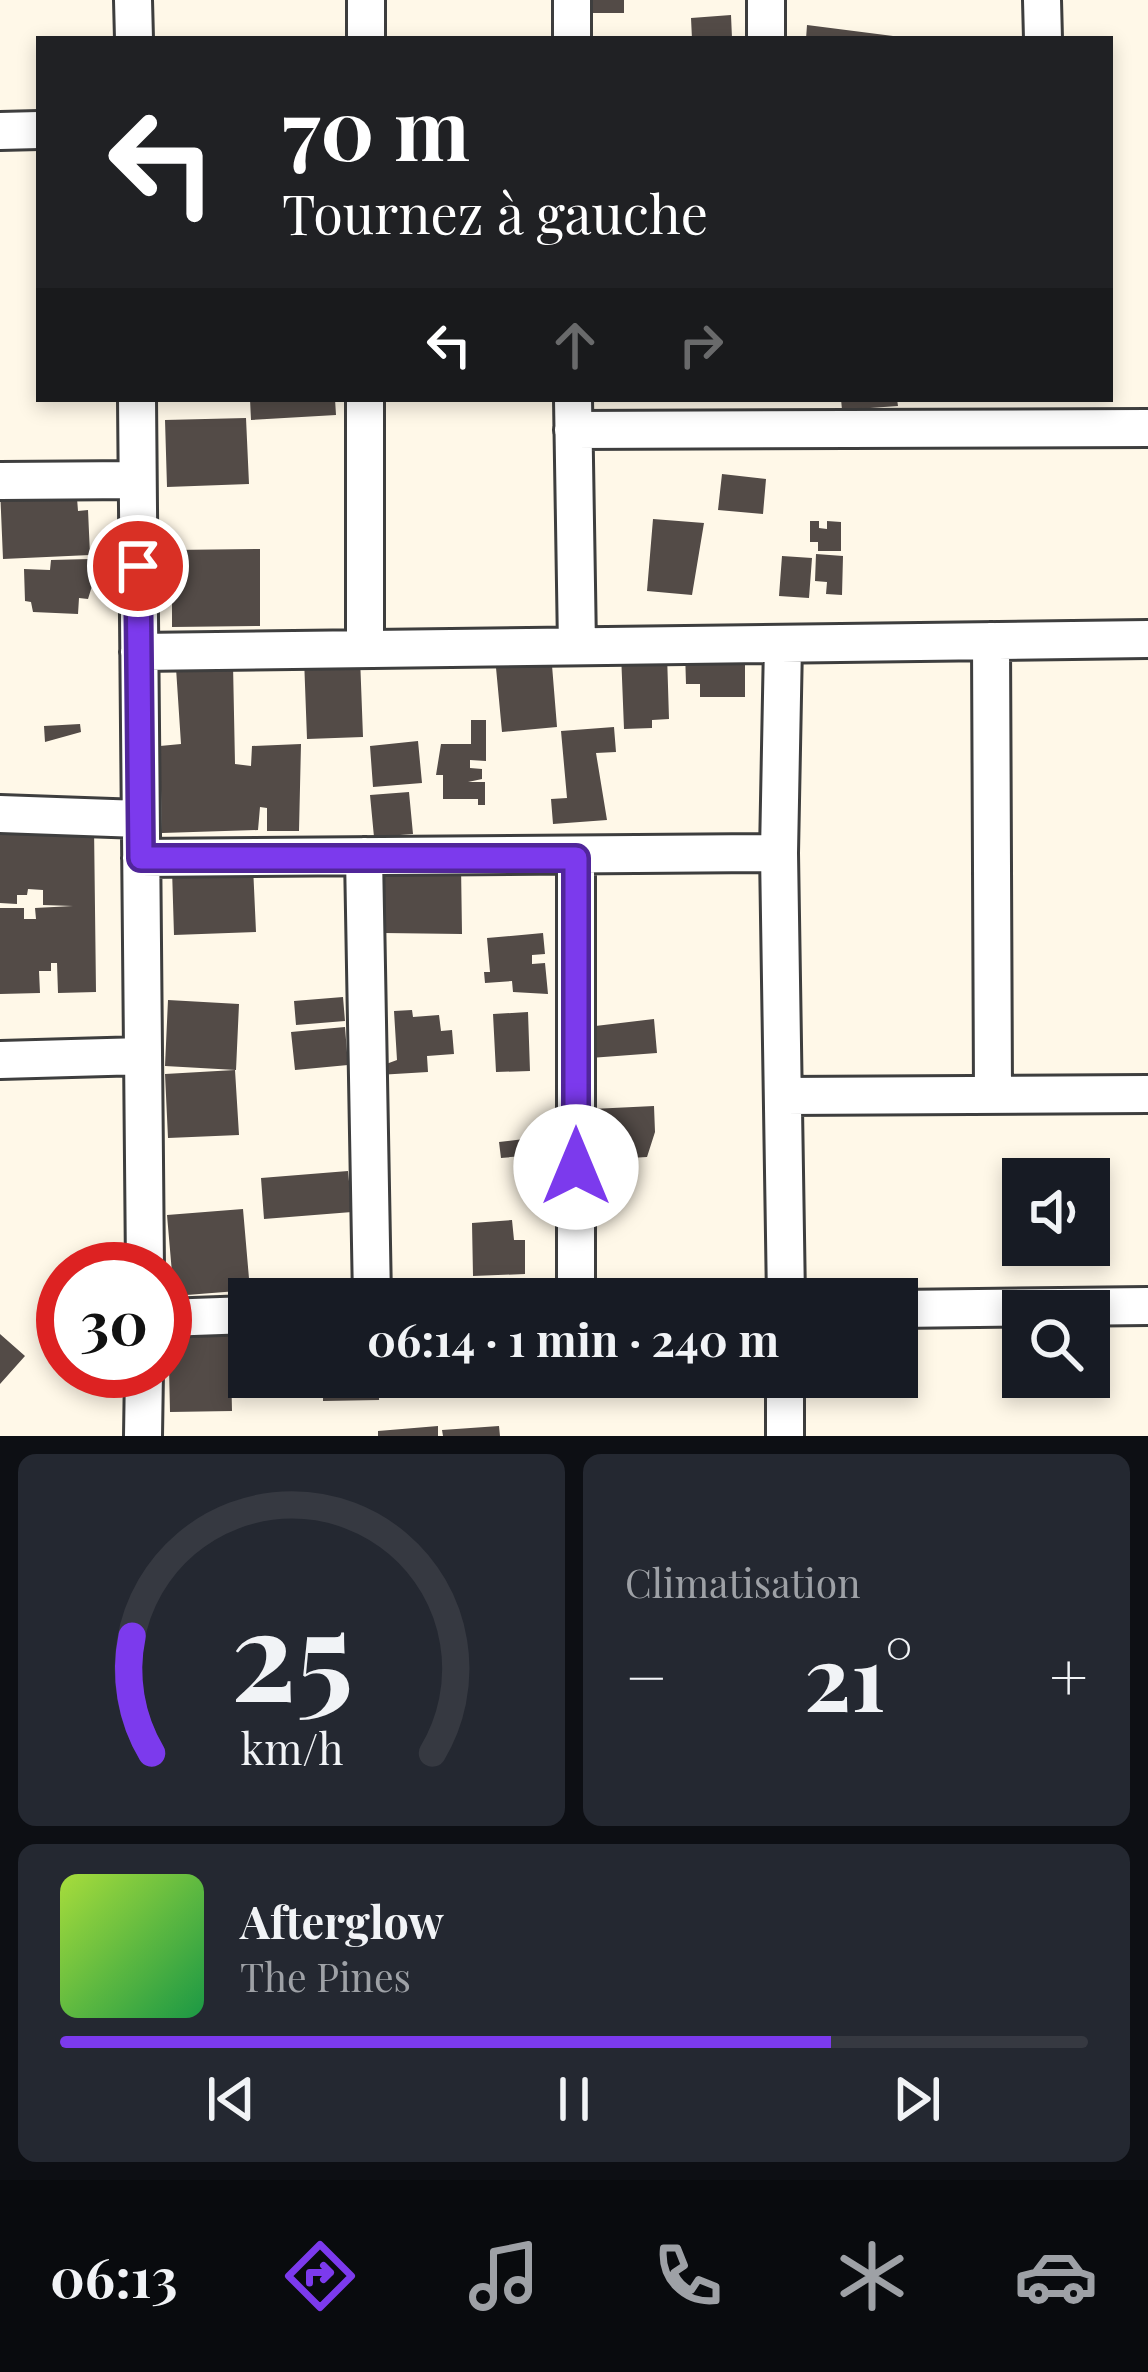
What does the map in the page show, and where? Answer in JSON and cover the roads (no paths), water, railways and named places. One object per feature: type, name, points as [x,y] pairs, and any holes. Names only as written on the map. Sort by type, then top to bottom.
[{"type":"street","points":[[133,0],[134,36]]},
{"type":"street","points":[[366,0],[366,36]]},
{"type":"street","points":[[572,0],[572,36]]},
{"type":"street","points":[[766,0],[766,36]]},
{"type":"street","points":[[1042,0],[1043,36]]},
{"type":"street","points":[[0,130],[36,130]]},
{"type":"street","points":[[137,402],[145,1242]]},
{"type":"street","points":[[365,402],[365,649]]},
{"type":"street","points":[[578,646],[573,415],[1052,414],[1148,428]]},
{"type":"street","points":[[0,481],[137,480]]},
{"type":"street","points":[[139,652],[1148,639]]},
{"type":"street","points":[[991,641],[993,1092]]},
{"type":"street","points":[[783,644],[779,853],[786,1278]]},
{"type":"street","points":[[0,814],[140,819]]},
{"type":"street","points":[[141,858],[779,853]]},
{"type":"street","points":[[364,856],[372,1278]]},
{"type":"street","points":[[576,858],[576,1278]]},
{"type":"street","points":[[0,1060],[142,1056]]},
{"type":"street","points":[[784,1096],[1148,1094]]},
{"type":"street","points":[[918,1309],[1148,1306]]},
{"type":"street","points":[[192,1317],[228,1316]]},
{"type":"street","points":[[143,1436],[144,1398]]},
{"type":"street","points":[[785,1398],[785,1436]]}]
